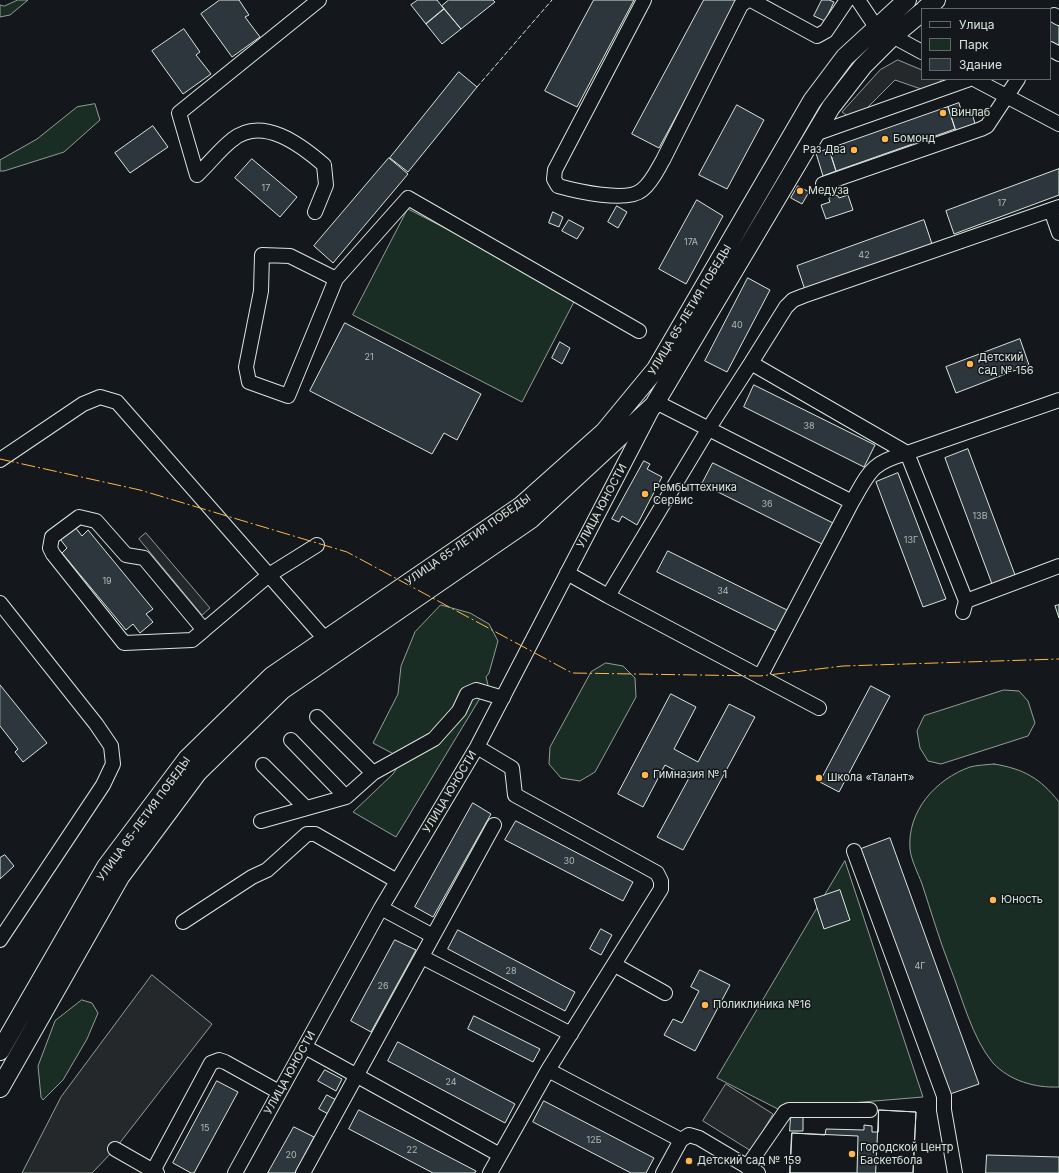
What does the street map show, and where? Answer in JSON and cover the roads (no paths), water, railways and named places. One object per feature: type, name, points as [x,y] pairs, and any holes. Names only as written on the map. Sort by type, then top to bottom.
[{"type":"main road","name":"УЛИЦА 65-ЛЕТИЯ ПОБЕДЫ","points":[[0,1051],[106,867],[187,759],[272,676],[521,506],[604,432],[656,369],[812,101],[845,57],[907,0]]},
{"type":"main road","points":[[926,8],[937,0]]},
{"type":"main road","name":"УЛИЦА 65-ЛЕТИЯ ПОБЕДЫ","points":[[0,1088],[120,877],[198,772],[282,690],[531,519],[655,403],[832,107],[862,66],[893,36],[921,13]]},
{"type":"street","points":[[315,212],[326,185],[324,165],[305,148],[273,132],[248,131],[232,139],[197,175],[179,113],[319,0]]},
{"type":"street","points":[[644,0],[555,170],[554,179],[558,186],[588,193],[631,196],[641,191],[650,183],[741,5],[750,0],[817,36],[826,31],[847,0]]},
{"type":"street","points":[[858,0],[876,27],[921,51]]},
{"type":"street","points":[[815,134],[967,80]]},
{"type":"street","points":[[976,80],[1059,124]]},
{"type":"street","points":[[823,184],[987,126],[1017,80]]},
{"type":"street","points":[[336,279],[290,256],[262,255],[261,291],[246,367],[249,382],[288,396],[336,279],[408,198],[639,331]]},
{"type":"street","points":[[608,596],[709,428],[786,307],[793,300],[1055,209],[1059,233]]},
{"type":"street","points":[[751,363],[907,454],[964,607],[1059,566]]},
{"type":"street","points":[[0,460],[83,404],[100,397],[118,402],[325,639]]},
{"type":"street","points":[[760,677],[869,471],[887,459],[907,454],[1059,400]]},
{"type":"street","points":[[655,403],[709,428],[852,502]]},
{"type":"street","name":"УЛИЦА ЮНОСТИ","points":[[235,1173],[381,908],[477,747],[655,403]]},
{"type":"street","points":[[204,630],[144,558],[126,555],[96,521],[79,517],[52,537],[50,548],[53,554],[124,643],[192,640],[204,630],[269,575],[318,545]]},
{"type":"street","points":[[567,573],[819,708]]},
{"type":"street","points":[[0,603],[96,724],[111,746],[112,764],[103,785],[0,940]]},
{"type":"street","points":[[261,821],[346,797],[374,773],[434,739],[459,711],[468,694],[476,690],[503,698]]},
{"type":"street","points":[[317,717],[374,773]]},
{"type":"street","points":[[291,740],[346,797]]},
{"type":"street","points":[[477,747],[512,768],[515,795],[657,873],[660,877],[661,889],[615,965],[548,1070],[490,1173]]},
{"type":"street","points":[[263,765],[306,808]]},
{"type":"street","points":[[303,1173],[494,825]]},
{"type":"street","points":[[183,922],[252,877],[267,870],[307,834],[315,834],[397,881]]},
{"type":"street","points":[[854,851],[944,1096],[944,1110],[955,1173]]},
{"type":"street","points":[[381,908],[432,936]]},
{"type":"street","points":[[422,957],[571,1034]]},
{"type":"street","points":[[615,965],[665,994]]},
{"type":"street","points":[[304,1047],[500,1155]]},
{"type":"street","points":[[115,1149],[153,1172],[211,1063],[219,1060],[279,1092]]},
{"type":"street","points":[[548,1070],[681,1140]]},
{"type":"street","points":[[663,1173],[681,1140],[690,1135],[699,1138],[753,1170],[785,1112],[789,1110],[870,1110]]},
{"type":"place","name":"Винлаб","points":[[943,113]]},
{"type":"place","name":"Бомонд","points":[[885,139]]},
{"type":"place","name":"Раз Два","points":[[854,150]]},
{"type":"place","name":"Медуза","points":[[800,191]]},
{"type":"place","name":"Детский сад № 156","points":[[970,364]]},
{"type":"place","name":"Рембыттехника Сервис","points":[[645,494]]},
{"type":"place","name":"Гимназия № 1","points":[[645,775]]},
{"type":"place","name":"Школа «Талант»","points":[[819,778]]},
{"type":"place","name":"Юность","points":[[993,900]]},
{"type":"place","name":"Поликлиника №16","points":[[705,1005]]},
{"type":"place","name":"Городской Центр Баскетбола","points":[[852,1154]]},
{"type":"place","name":"Детский сад № 159","points":[[689,1161]]}]
